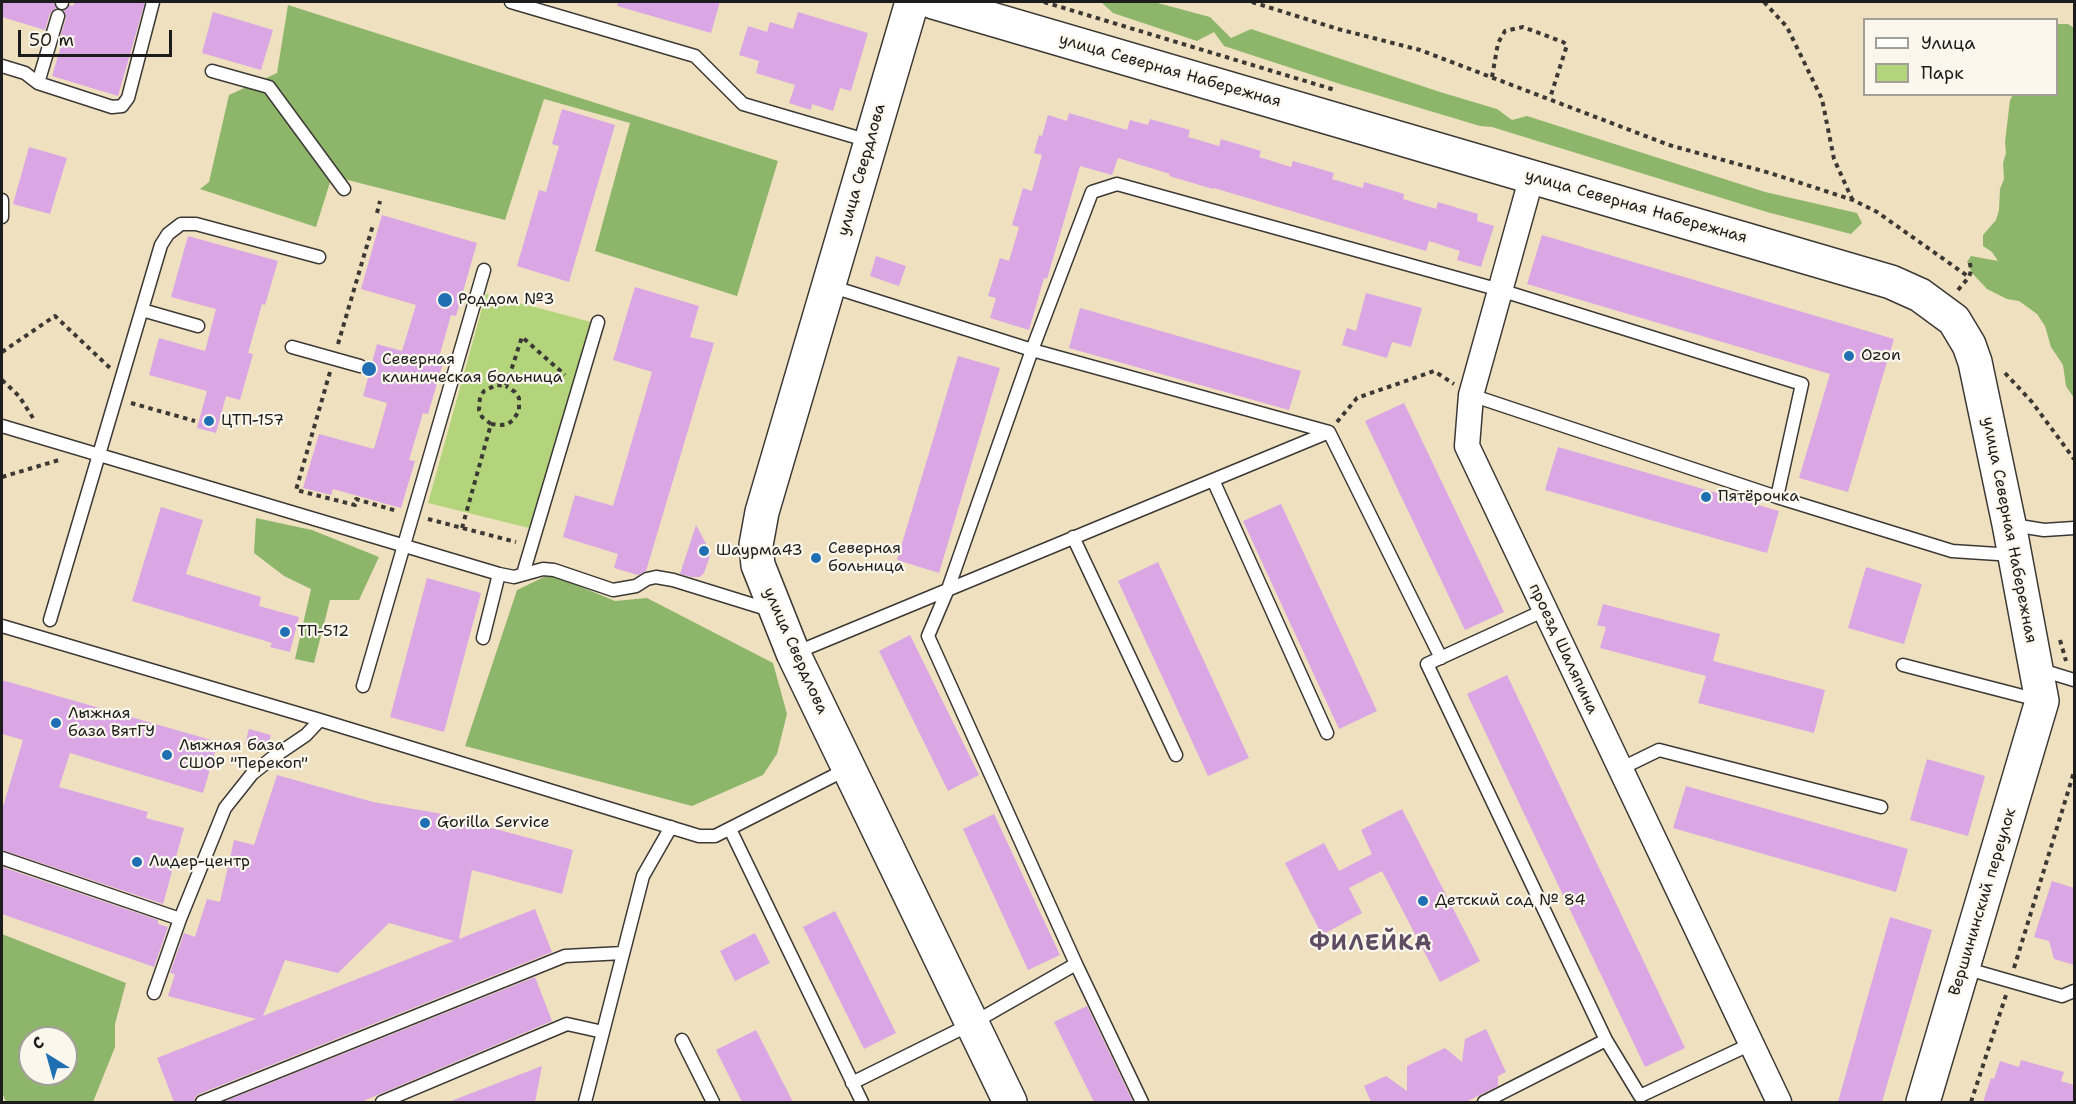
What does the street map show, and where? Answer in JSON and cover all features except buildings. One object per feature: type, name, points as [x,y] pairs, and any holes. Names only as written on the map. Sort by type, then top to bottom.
[{"type":"street","name":"улица Свердлова","points":[[912,2],[762,512],[756,544],[758,565],[794,653],[1010,1102]]},
{"type":"street","name":"улица Северная Набережная","points":[[933,2],[1891,282],[1933,303],[1954,320],[1969,345],[1974,362],[2042,701]]},
{"type":"street","name":"проезд Шаляпина","points":[[1532,176],[1471,395],[1467,446],[1779,1102]]},
{"type":"street","name":"Вершининский переулок","points":[[1923,1102],[2042,701]]},
{"type":"lane","points":[[2,66],[25,73],[38,83],[112,107],[122,106],[128,98],[153,2]]},
{"type":"lane","points":[[511,2],[695,56],[743,104],[870,141]]},
{"type":"lane","points":[[38,83],[58,16]]},
{"type":"lane","points":[[212,71],[269,87],[344,189]]},
{"type":"lane","points":[[1142,1102],[1076,964],[928,636],[948,589],[1032,350],[1092,192],[1117,184],[1500,290],[1802,384],[1777,497]]},
{"type":"lane","points":[[2,200],[2,218]]},
{"type":"lane","points":[[51,620],[160,245],[168,234],[181,225],[196,224],[320,257]]},
{"type":"lane","points":[[363,686],[483,270]]},
{"type":"lane","points":[[828,286],[1032,350],[1329,432],[1441,658]]},
{"type":"lane","points":[[142,310],[198,326]]},
{"type":"lane","points":[[524,574],[598,322]]},
{"type":"lane","points":[[292,347],[360,366]]},
{"type":"lane","points":[[1471,395],[1777,497],[1952,551],[2011,539],[2020,528],[2031,527],[2044,530],[2074,528]]},
{"type":"lane","points":[[2,426],[500,574],[513,577],[543,569],[554,570],[613,590],[636,586],[647,579],[656,577],[673,580],[777,612]]},
{"type":"lane","points":[[794,653],[1329,432]]},
{"type":"lane","points":[[1213,480],[1327,733]]},
{"type":"lane","points":[[1073,537],[1176,755]]},
{"type":"lane","points":[[483,638],[500,574]]},
{"type":"lane","points":[[1545,610],[1427,664],[1606,1040],[1642,1099],[1751,1044]]},
{"type":"lane","points":[[2,626],[699,836],[715,836],[849,768]]},
{"type":"lane","points":[[1903,665],[2042,701]]},
{"type":"lane","points":[[2036,668],[2074,680]]},
{"type":"lane","points":[[154,993],[180,919],[225,808],[252,774],[306,735],[320,720]]},
{"type":"lane","points":[[1620,769],[1659,750],[1881,807]]},
{"type":"lane","points":[[585,1102],[643,876],[671,827]]},
{"type":"lane","points":[[730,829],[862,1102]]},
{"type":"lane","points":[[2,858],[180,919]]},
{"type":"lane","points":[[202,1102],[565,956],[623,952]]},
{"type":"lane","points":[[852,1083],[973,1023],[1076,964]]},
{"type":"lane","points":[[1963,968],[2062,996],[2074,991]]},
{"type":"lane","points":[[382,1102],[567,1024],[603,1032]]},
{"type":"lane","points":[[682,1040],[713,1102]]},
{"type":"lane","points":[[1484,1102],[1606,1040]]},
{"type":"path","points":[[1252,2],[1338,29],[1420,50],[1669,145],[1770,173],[1853,200],[1877,212],[1969,277]]},
{"type":"path","points":[[1764,2],[1787,27],[1822,99],[1834,159],[1853,200]]},
{"type":"path","points":[[1492,77],[1498,43],[1505,32],[1522,27],[1567,45],[1550,98]]},
{"type":"path","points":[[377,213],[380,201]]},
{"type":"path","points":[[373,225],[296,490],[354,505],[356,499],[532,546]]},
{"type":"path","points":[[1956,292],[1969,277],[1970,263]]},
{"type":"path","points":[[2,352],[55,316],[121,379]]},
{"type":"path","points":[[506,386],[522,337],[579,387]]},
{"type":"path","points":[[2001,368],[2032,402],[2074,459]]},
{"type":"path","points":[[1329,432],[1357,398],[1434,371],[1471,395]]},
{"type":"path","points":[[2,380],[20,396],[40,437]]},
{"type":"path","points":[[506,386],[519,398],[519,411],[508,424],[491,424],[482,417],[479,410],[480,397],[490,387],[506,386]]},
{"type":"path","points":[[116,399],[195,421]]},
{"type":"path","points":[[462,528],[491,424]]},
{"type":"path","points":[[2,477],[85,451]]},
{"type":"path","points":[[1971,1102],[2074,772]]},
{"type":"green space","points":[[1101,2],[1154,2],[1210,17],[1231,38],[1251,29],[1497,109],[1512,120],[1527,116],[1765,192],[1857,213],[1862,223],[1851,234],[1767,212],[1492,127],[1480,126],[1340,84],[1224,46],[1214,32],[1197,41],[1113,13]]},
{"type":"green space","points":[[288,5],[778,161],[737,296],[595,251],[630,123],[544,99],[505,220],[332,176],[316,227],[200,189],[209,182],[229,95],[277,73]]},
{"type":"green space","points":[[2058,24],[2068,24],[2074,28],[2074,398],[2066,386],[2063,365],[2051,347],[2045,326],[2037,314],[2019,301],[2007,299],[1987,289],[1972,273],[1967,262],[1971,256],[1998,261],[1992,252],[1983,246],[1983,235],[1996,220],[1999,210],[2000,189],[2004,179],[2003,163],[2006,153],[2005,142],[2012,96],[2058,96]]},
{"type":"green space","points":[[486,294],[591,322],[529,528],[428,503]]},
{"type":"green space","points":[[256,518],[312,530],[379,557],[359,600],[330,600],[314,663],[295,659],[311,589],[284,576],[254,553]]},
{"type":"green space","points":[[550,574],[615,601],[647,598],[773,663],[787,714],[777,754],[763,775],[692,806],[465,746],[517,590]]},
{"type":"green space","points":[[2,934],[126,983],[115,1024],[115,1047],[93,1102],[9,1102],[5,1100],[2,1092]]},
{"type":"place","name":"Роддом №3","points":[[445,300]]},
{"type":"place","name":"Ozon","points":[[1849,356]]},
{"type":"place","name":"Северная клиническая больница","points":[[369,369]]},
{"type":"place","name":"ЦТП-157","points":[[209,421]]},
{"type":"place","name":"Пятёрочка","points":[[1706,497]]},
{"type":"place","name":"Шаурма43","points":[[704,551]]},
{"type":"place","name":"Северная больница","points":[[816,558]]},
{"type":"place","name":"ТП-512","points":[[285,632]]},
{"type":"place","name":"Лыжная база ВятГУ","points":[[56,723]]},
{"type":"place","name":"Лыжная база СШОР \"Перекоп\"","points":[[167,755]]},
{"type":"place","name":"Gorilla Service","points":[[425,823]]},
{"type":"place","name":"Лидер-центр","points":[[137,862]]},
{"type":"place","name":"Детский сад № 84","points":[[1423,901]]},
{"type":"district","name":"ФИЛЕЙКА","points":[[1371,944]]}]
